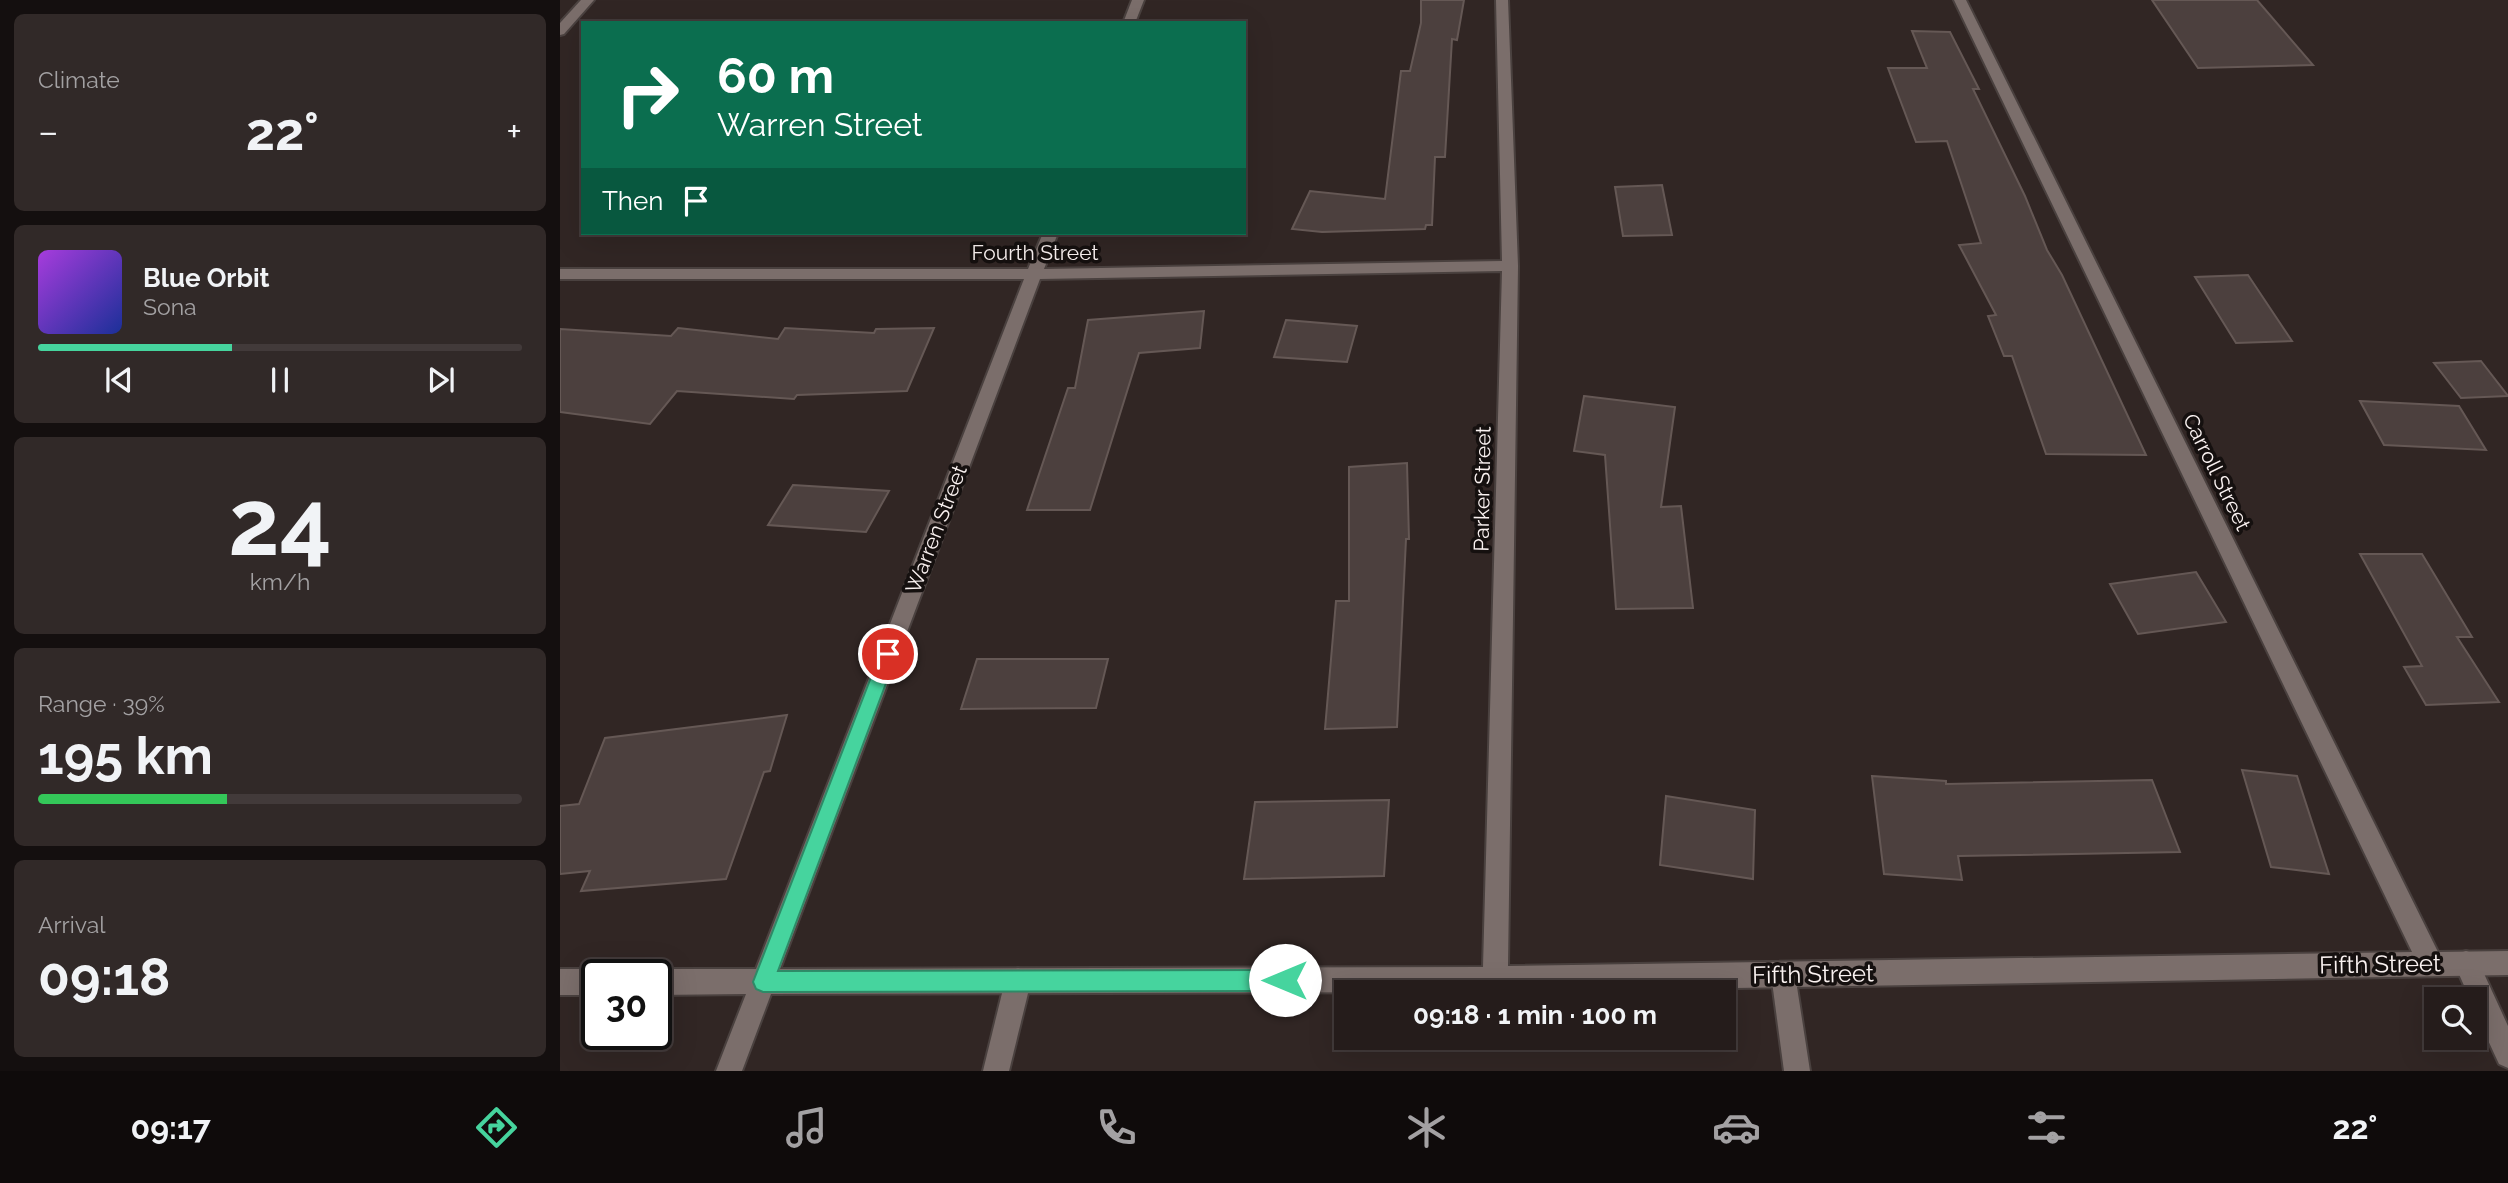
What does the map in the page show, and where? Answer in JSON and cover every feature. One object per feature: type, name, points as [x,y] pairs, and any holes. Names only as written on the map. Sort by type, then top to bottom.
[{"type":"street","points":[[560,31],[588,0]]},
{"type":"street","points":[[1130,21],[1138,0]]},
{"type":"street","name":"Parker Street","points":[[1495,979],[1510,266],[1502,0]]},
{"type":"street","name":"Carroll Street","points":[[1960,0],[2431,964]]},
{"type":"street","name":"Warren Street","points":[[729,1071],[1049,235]]},
{"type":"street","name":"Fourth Street","points":[[560,274],[1034,274],[1510,266]]},
{"type":"street","points":[[2466,963],[2508,1055]]},
{"type":"street","name":"Fifth Street","points":[[672,982],[1495,979],[2508,963]]},
{"type":"street","points":[[1783,974],[1797,1071]]},
{"type":"street","points":[[996,1071],[1018,981]]},
{"type":"street","points":[[560,982],[581,982]]},
{"type":"building","points":[[1421,0],[1464,0],[1457,40],[1452,39],[1445,157],[1435,157],[1432,225],[1426,225],[1425,229],[1322,232],[1292,229],[1310,191],[1385,199],[1401,71],[1410,71],[1421,23]]},
{"type":"building","points":[[2152,0],[2257,0],[2313,65],[2198,68]]},
{"type":"building","points":[[1912,31],[1950,32],[1979,89],[1973,89],[2025,196],[2047,250],[2062,275],[2146,455],[2046,454],[2012,356],[2004,356],[1988,316],[1996,315],[1959,245],[1981,243],[1947,141],[1916,142],[1888,68],[1927,68]]},
{"type":"building","points":[[1662,185],[1672,235],[1623,236],[1615,187]]},
{"type":"building","points":[[2248,275],[2292,341],[2236,343],[2195,277]]},
{"type":"building","points":[[1204,311],[1200,348],[1139,353],[1090,510],[1027,510],[1068,388],[1075,388],[1088,320]]},
{"type":"building","points":[[1286,320],[1357,326],[1347,362],[1274,357]]},
{"type":"building","points":[[678,328],[778,339],[785,328],[874,333],[876,329],[934,328],[907,391],[797,395],[794,399],[677,391],[650,424],[560,412],[560,329],[671,336]]},
{"type":"building","points":[[2481,361],[2508,396],[2461,398],[2434,363]]},
{"type":"building","points":[[1584,396],[1675,407],[1661,507],[1681,506],[1693,608],[1616,609],[1605,455],[1574,451]]},
{"type":"building","points":[[2360,401],[2459,406],[2486,450],[2384,445]]},
{"type":"building","points":[[1407,463],[1409,539],[1406,539],[1397,727],[1325,729],[1336,601],[1349,601],[1349,467]]},
{"type":"building","points":[[793,485],[889,491],[866,532],[768,525]]},
{"type":"building","points":[[2360,554],[2422,554],[2472,637],[2457,637],[2499,702],[2426,705],[2404,667],[2422,666]]},
{"type":"building","points":[[2196,572],[2226,622],[2138,634],[2110,584]]},
{"type":"building","points":[[977,659],[1108,659],[1096,708],[961,709]]},
{"type":"building","points":[[787,715],[770,771],[764,772],[726,879],[581,891],[590,871],[560,874],[560,806],[579,804],[605,738]]},
{"type":"building","points":[[2242,770],[2297,776],[2329,874],[2271,867]]},
{"type":"building","points":[[1872,776],[1946,781],[1946,784],[2152,780],[2180,852],[1958,856],[1962,880],[1884,874]]},
{"type":"building","points":[[1666,796],[1755,810],[1753,879],[1660,865]]},
{"type":"building","points":[[1389,800],[1384,876],[1244,879],[1255,802]]},
{"type":"route","points":[[888,654],[763,982],[1285,980]]}]
